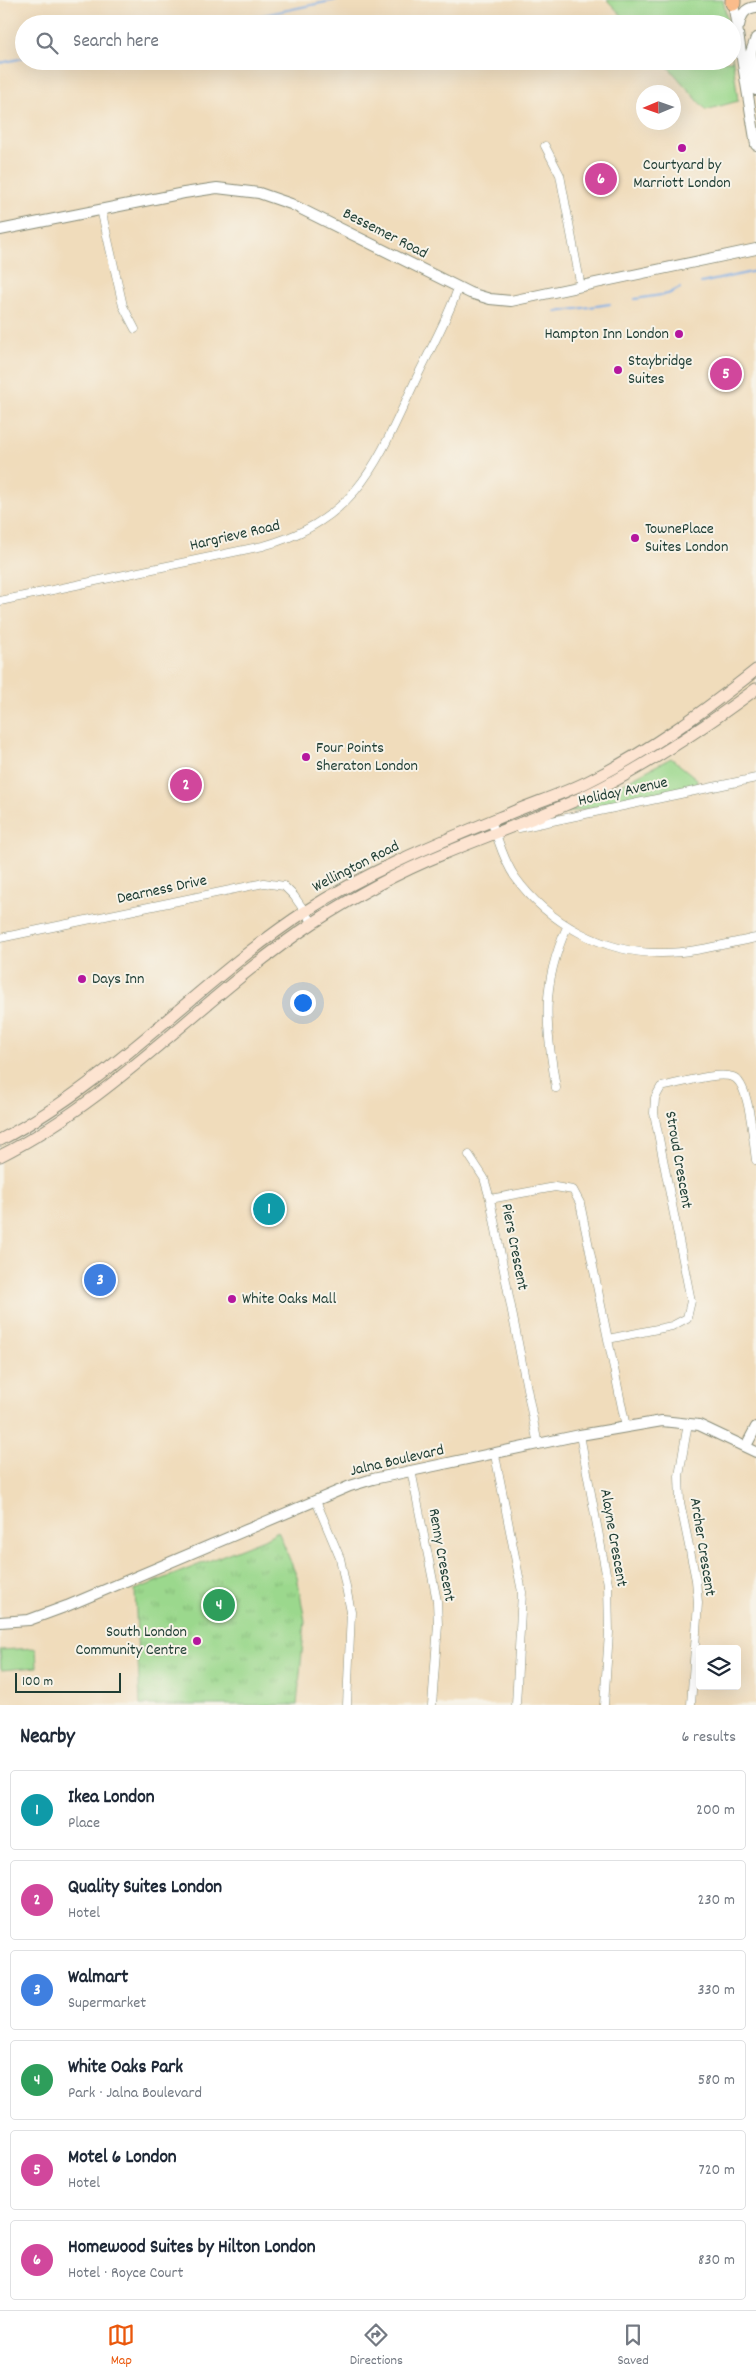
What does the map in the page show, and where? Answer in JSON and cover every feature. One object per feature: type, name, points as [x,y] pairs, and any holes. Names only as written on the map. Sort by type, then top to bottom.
[{"type":"main road","name":"Wellington Road","points":[[0,1140],[83,1088],[258,946],[306,912],[392,865],[491,821],[586,782],[643,751],[717,701],[756,670]]},
{"type":"main road","name":"Wellington Road","points":[[0,1156],[23,1144],[92,1100],[152,1053],[207,1005],[313,923],[391,879],[441,854],[585,796],[654,758],[721,715],[756,689]]},
{"type":"main road","points":[[83,1088],[92,1100]]},
{"type":"street","points":[[733,1],[735,15]]},
{"type":"street","points":[[741,17],[745,11],[756,7]]},
{"type":"street","points":[[756,38],[751,52],[756,90]]},
{"type":"street","points":[[741,49],[756,145]]},
{"type":"street","points":[[545,146],[560,175],[581,287]]},
{"type":"street","name":"Bessemer Road","points":[[0,230],[201,190],[226,188],[259,193],[291,204],[458,288],[490,299],[511,301],[756,249]]},
{"type":"street","points":[[101,209],[123,306],[135,329]]},
{"type":"street","name":"Hargrieve Road","points":[[0,601],[263,546],[291,538],[321,522],[350,498],[373,468],[458,288]]},
{"type":"street","name":"Holiday Avenue","points":[[495,832],[756,778]]},
{"type":"street","points":[[491,821],[501,853],[515,877],[542,908],[567,926],[602,944],[637,952],[662,954],[686,952],[756,938]]},
{"type":"street","name":"Dearness Drive","points":[[0,938],[264,883],[284,886],[313,923]]},
{"type":"street","points":[[556,1088],[547,1032],[546,1004],[555,954],[567,926]]},
{"type":"street","name":"Stroud Crescent","points":[[608,1338],[672,1326],[686,1318],[691,1301],[654,1113],[655,1098],[661,1087],[706,1078],[735,1077],[741,1083],[747,1100],[756,1160]]},
{"type":"street","points":[[469,1155],[484,1178],[490,1199]]},
{"type":"street","name":"Piers Crescent","points":[[538,1445],[490,1199],[555,1187],[573,1190],[580,1203],[626,1427]]},
{"type":"street","name":"Jalna Boulevard","points":[[0,1622],[29,1620],[67,1606],[316,1501],[374,1479],[411,1470],[580,1435],[662,1421],[699,1425],[756,1452]]},
{"type":"street","name":"Archer Crescent","points":[[688,1423],[679,1476],[680,1502],[698,1603],[691,1705]]},
{"type":"street","points":[[746,1446],[756,1427]]},
{"type":"street","name":"Alayne Crescent","points":[[580,1435],[608,1584],[609,1633],[604,1705]]},
{"type":"street","points":[[495,1454],[522,1592],[516,1705]]},
{"type":"street","name":"Renny Crescent","points":[[411,1470],[437,1601],[438,1625],[432,1705]]},
{"type":"street","points":[[316,1501],[340,1558],[352,1612],[346,1705]]},
{"type":"green space","points":[[607,0],[723,0],[726,15],[621,15]]},
{"type":"green space","points":[[671,70],[734,70],[738,101],[706,110]]},
{"type":"green space","points":[[671,758],[697,779],[694,786],[566,813]]},
{"type":"green space","points":[[278,1531],[297,1577],[305,1621],[297,1705],[140,1705],[135,1590],[264,1539]]},
{"type":"green space","points":[[36,1648],[37,1667],[1,1670],[0,1650]]},
{"type":"waterway","points":[[263,15],[336,0]]},
{"type":"waterway","points":[[0,63],[15,60]]},
{"type":"waterway","points":[[701,283],[756,271]]},
{"type":"waterway","points":[[635,299],[668,294],[680,288]]},
{"type":"waterway","points":[[556,312],[610,304]]},
{"type":"place","name":"Courtyard by Marriott London","points":[[682,148]]},
{"type":"place","name":"Homewood Suites by Hilton London","points":[[601,179]]},
{"type":"place","name":"Hampton Inn London","points":[[679,334]]},
{"type":"place","name":"Staybridge Suites","points":[[618,370]]},
{"type":"place","name":"Motel 6 London","points":[[726,374]]},
{"type":"place","name":"TownePlace Suites London","points":[[635,538]]},
{"type":"place","name":"Four Points Sheraton London","points":[[306,757]]},
{"type":"place","name":"Quality Suites London","points":[[186,785]]},
{"type":"place","name":"Days Inn","points":[[82,979]]},
{"type":"place","name":"Ikea London","points":[[269,1209]]},
{"type":"place","name":"Walmart","points":[[100,1280]]},
{"type":"place","name":"White Oaks Mall","points":[[232,1299]]},
{"type":"place","name":"White Oaks Park","points":[[219,1605]]},
{"type":"place","name":"South London Community Centre","points":[[197,1641]]}]
